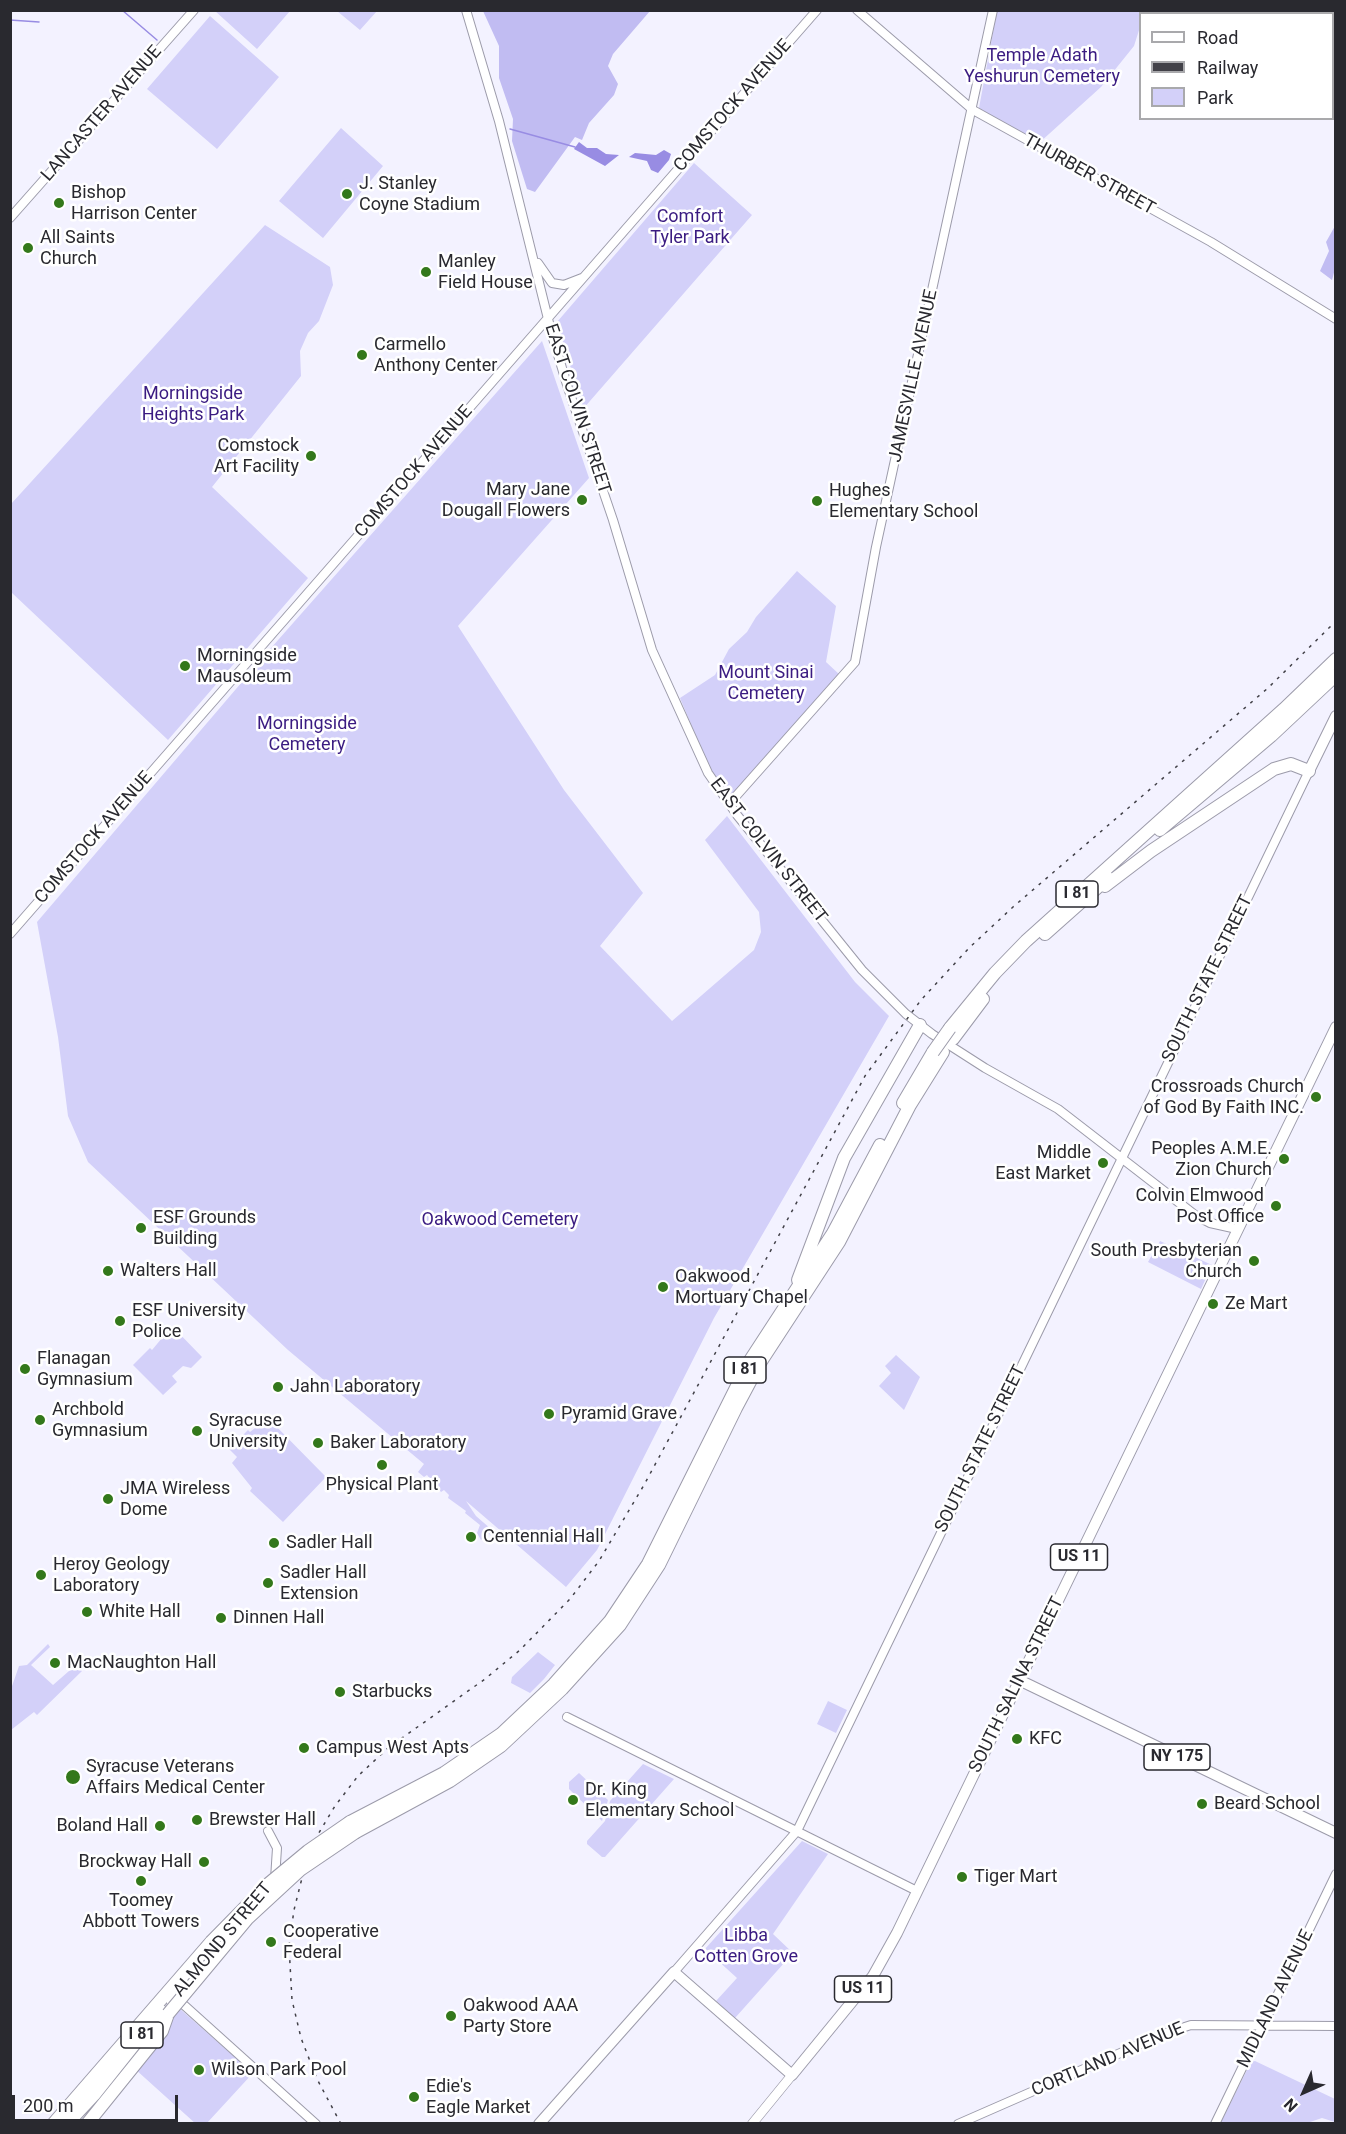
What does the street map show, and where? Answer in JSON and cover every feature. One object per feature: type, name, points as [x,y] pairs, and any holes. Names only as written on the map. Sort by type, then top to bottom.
[{"type":"highway","name":"I 81","points":[[952,1034],[988,981],[1026,940],[1284,709],[1335,659]]},
{"type":"highway","name":"I 81","points":[[558,1687],[610,1621],[648,1564],[749,1362],[833,1233],[914,1082],[952,1034],[1016,961],[1147,841],[1271,736],[1335,675]]},
{"type":"highway","points":[[1075,908],[1151,850],[1274,769],[1291,764],[1309,771]]},
{"type":"highway","points":[[794,1294],[806,1255],[844,1158],[920,1025]]},
{"type":"highway","name":"I 81","points":[[67,2124],[128,2054],[212,1942],[267,1885],[308,1851],[444,1773],[523,1720],[620,1625],[659,1565],[735,1408],[784,1324],[838,1242],[938,1052]]},
{"type":"highway","name":"I 81","points":[[77,2124],[248,1918],[300,1870],[353,1827]]},
{"type":"highway","points":[[53,2124],[212,1942]]},
{"type":"highway","points":[[87,2124],[162,2031],[168,2014]]},
{"type":"main road","name":"SOUTH STATE STREET","points":[[1309,771],[1335,716]]},
{"type":"main road","name":"SOUTH SALINA STREET","points":[[752,2124],[873,1976],[917,1891],[1335,1027]]},
{"type":"main road","name":"NY 175","points":[[1019,1680],[1335,1833]]},
{"type":"main road","name":"SOUTH STATE STREET","points":[[539,2124],[674,1972]]},
{"type":"main road","points":[[674,1972],[792,2075]]},
{"type":"street","name":"LANCASTER AVENUE","points":[[10,218],[194,10]]},
{"type":"street","name":"EAST COLVIN STREET","points":[[466,10],[499,121],[548,319],[652,650],[698,754],[729,804],[884,995],[920,1025],[992,1072],[1050,1104],[1195,1215],[1210,1223],[1237,1229]]},
{"type":"street","name":"COMSTOCK AVENUE","points":[[10,934],[817,10]]},
{"type":"street","name":"THURBER STREET","points":[[857,10],[973,110],[1211,242],[1335,319]]},
{"type":"street","name":"JAMESVILLE AVENUE","points":[[729,804],[855,662],[876,547],[993,10]]},
{"type":"street","points":[[534,255],[552,283],[564,285],[585,276]]},
{"type":"street","name":"SOUTH STATE STREET","points":[[674,1972],[797,1831],[1309,771]]},
{"type":"street","points":[[567,1717],[917,1891]]},
{"type":"street","name":"ALMOND STREET","points":[[72,2124],[131,2055],[217,1943],[273,1884],[278,1870],[278,1848],[268,1831]]},
{"type":"street","name":"MIDLAND AVENUE","points":[[1215,2124],[1335,1874]]},
{"type":"street","points":[[175,1996],[316,2124]]},
{"type":"street","name":"CORTLAND AVENUE","points":[[958,2124],[1166,2033],[1191,2025],[1335,2026]]},
{"type":"green space","points":[[290,10],[257,49],[215,11]]},
{"type":"green space","points":[[337,11],[377,11],[360,30]]},
{"type":"green space","name":"Temple Adath Yeshurun Cemetery","points":[[997,11],[1146,11],[1139,12],[1139,30],[1134,46],[1101,87],[1039,143],[992,119],[979,108]]},
{"type":"green space","points":[[210,16],[279,77],[217,149],[147,89]]},
{"type":"green space","points":[[341,128],[383,166],[323,238],[279,201]]},
{"type":"green space","name":"Comfort Tyler Park","points":[[694,163],[752,215],[583,409],[557,322]]},
{"type":"green space","name":"Morningside Heights Park","points":[[265,225],[330,267],[333,285],[319,321],[308,333],[300,351],[301,376],[212,487],[308,578],[168,740],[11,592],[11,504]]},
{"type":"green space","name":"Oakwood Cemetery","points":[[542,341],[589,478],[458,626],[564,790],[643,893],[600,946],[672,1021],[754,950],[761,932],[759,912],[705,840],[727,816],[855,982],[889,1016],[714,1318],[597,1550],[566,1587],[466,1501],[476,1516],[499,1536],[496,1540],[488,1533],[481,1540],[477,1533],[480,1525],[448,1498],[449,1495],[444,1490],[441,1492],[427,1475],[424,1477],[418,1472],[424,1464],[288,1350],[88,1162],[68,1116],[58,1037],[37,922],[271,648]]},
{"type":"green space","name":"Mount Sinai Cemetery","points":[[797,571],[836,606],[826,662],[840,675],[730,797],[710,770],[680,698],[715,675],[729,649],[747,632],[756,617]]},
{"type":"green space","points":[[1160,1241],[1212,1265],[1201,1289],[1148,1262]]},
{"type":"green space","points":[[172,1326],[202,1357],[191,1368],[183,1366],[172,1376],[177,1382],[163,1395],[133,1365],[150,1348],[152,1350]]},
{"type":"green space","points":[[896,1355],[920,1377],[904,1410],[879,1386],[891,1373],[885,1366]]},
{"type":"green space","points":[[268,1418],[326,1477],[283,1522],[250,1491],[252,1488],[232,1463],[237,1457],[229,1449],[248,1430],[250,1432]]},
{"type":"green space","points":[[48,1644],[50,1647],[31,1665],[53,1685],[77,1664],[82,1671],[37,1715],[34,1712],[11,1730],[11,1689],[19,1666],[27,1665]]},
{"type":"green space","points":[[538,1652],[555,1665],[530,1693],[511,1683],[512,1677]]},
{"type":"green space","points":[[828,1701],[847,1710],[836,1733],[817,1724]]},
{"type":"green space","points":[[643,1764],[674,1779],[605,1857],[602,1857],[587,1844],[587,1841],[605,1821],[610,1801]]},
{"type":"green space","points":[[579,1773],[608,1800],[602,1821],[569,1789],[569,1782]]},
{"type":"green space","name":"Libba Cotten Grove","points":[[802,1841],[828,1854],[773,1934],[793,1953],[735,2018],[716,2001],[737,1978],[705,1949]]},
{"type":"green space","points":[[180,2009],[253,2073],[207,2123],[196,2124],[135,2069]]},
{"type":"green space","points":[[1255,2061],[1335,2099],[1335,2122],[1322,2118],[1304,2124],[1220,2124],[1251,2062]]},
{"type":"shaded area","points":[[483,11],[650,11],[613,54],[608,66],[618,84],[614,95],[589,123],[582,140],[575,137],[535,192],[527,189],[512,141],[513,119],[499,78],[499,46]]},
{"type":"shaded area","points":[[579,142],[587,148],[597,148],[606,154],[619,155],[605,166],[574,149]]},
{"type":"shaded area","points":[[664,150],[671,154],[658,173],[651,170],[647,161],[629,157],[635,153],[656,155]]},
{"type":"shaded area","points":[[1335,226],[1335,269],[1332,280],[1320,271],[1329,251],[1326,242]]},
{"type":"waterway","points":[[122,10],[157,40]]},
{"type":"waterway","points":[[10,20],[39,22]]},
{"type":"waterway","points":[[510,129],[575,147]]},
{"type":"railway","points":[[341,2124],[317,2079],[301,2038],[292,2000],[289,1946],[294,1910],[302,1878],[317,1836],[335,1806],[358,1776],[388,1748],[485,1679],[520,1650],[570,1599],[599,1561],[644,1485],[865,1076],[921,1000],[969,948],[1013,907],[1268,688],[1336,621]]},
{"type":"place","name":"J. Stanley Coyne Stadium","points":[[347,194]]},
{"type":"place","name":"Bishop Harrison Center","points":[[59,203]]},
{"type":"place","name":"All Saints Church","points":[[28,248]]},
{"type":"place","name":"Manley Field House","points":[[426,272]]},
{"type":"place","name":"Carmello Anthony Center","points":[[362,355]]},
{"type":"place","name":"Comstock Art Facility","points":[[311,456]]},
{"type":"place","name":"Mary Jane Dougall Flowers","points":[[582,500]]},
{"type":"place","name":"Hughes Elementary School","points":[[817,501]]},
{"type":"place","name":"Morningside Mausoleum","points":[[185,666]]},
{"type":"place","name":"Crossroads Church of God By Faith INC.","points":[[1316,1097]]},
{"type":"place","name":"Peoples A.M.E. Zion Church","points":[[1284,1159]]},
{"type":"place","name":"Middle East Market","points":[[1103,1163]]},
{"type":"place","name":"Colvin Elmwood Post Office","points":[[1276,1206]]},
{"type":"place","name":"ESF Grounds Building","points":[[141,1228]]},
{"type":"place","name":"South Presbyterian Church","points":[[1254,1261]]},
{"type":"place","name":"Walters Hall","points":[[108,1271]]},
{"type":"place","name":"Oakwood Mortuary Chapel","points":[[663,1287]]},
{"type":"place","name":"Ze Mart","points":[[1213,1304]]},
{"type":"place","name":"ESF University Police","points":[[120,1321]]},
{"type":"place","name":"Flanagan Gymnasium","points":[[25,1369]]},
{"type":"place","name":"Jahn Laboratory","points":[[278,1387]]},
{"type":"place","name":"Pyramid Grave","points":[[549,1414]]},
{"type":"place","name":"Archbold Gymnasium","points":[[40,1420]]},
{"type":"place","name":"Syracuse University","points":[[197,1431]]},
{"type":"place","name":"Baker Laboratory","points":[[318,1443]]},
{"type":"place","name":"Physical Plant","points":[[382,1465]]},
{"type":"place","name":"JMA Wireless Dome","points":[[108,1499]]},
{"type":"place","name":"Centennial Hall","points":[[471,1537]]},
{"type":"place","name":"Sadler Hall","points":[[274,1543]]},
{"type":"place","name":"Heroy Geology Laboratory","points":[[41,1575]]},
{"type":"place","name":"Sadler Hall Extension","points":[[268,1583]]},
{"type":"place","name":"White Hall","points":[[87,1612]]},
{"type":"place","name":"Dinnen Hall","points":[[221,1618]]},
{"type":"place","name":"MacNaughton Hall","points":[[55,1663]]},
{"type":"place","name":"Starbucks","points":[[340,1692]]},
{"type":"place","name":"KFC","points":[[1017,1739]]},
{"type":"place","name":"Campus West Apts","points":[[304,1748]]},
{"type":"place","name":"Syracuse Veterans Affairs Medical Center","points":[[73,1777]]},
{"type":"place","name":"Dr. King Elementary School","points":[[573,1800]]},
{"type":"place","name":"Beard School","points":[[1202,1804]]},
{"type":"place","name":"Brewster Hall","points":[[197,1820]]},
{"type":"place","name":"Boland Hall","points":[[160,1826]]},
{"type":"place","name":"Brockway Hall","points":[[204,1862]]},
{"type":"place","name":"Tiger Mart","points":[[962,1877]]},
{"type":"place","name":"Toomey Abbott Towers","points":[[141,1881]]},
{"type":"place","name":"Cooperative Federal","points":[[271,1942]]},
{"type":"place","name":"Oakwood AAA Party Store","points":[[451,2016]]},
{"type":"place","name":"Wilson Park Pool","points":[[199,2070]]},
{"type":"place","name":"Edie's Eagle Market","points":[[414,2097]]},
{"type":"park label","name":"Morningside Cemetery","points":[[307,734]]}]
